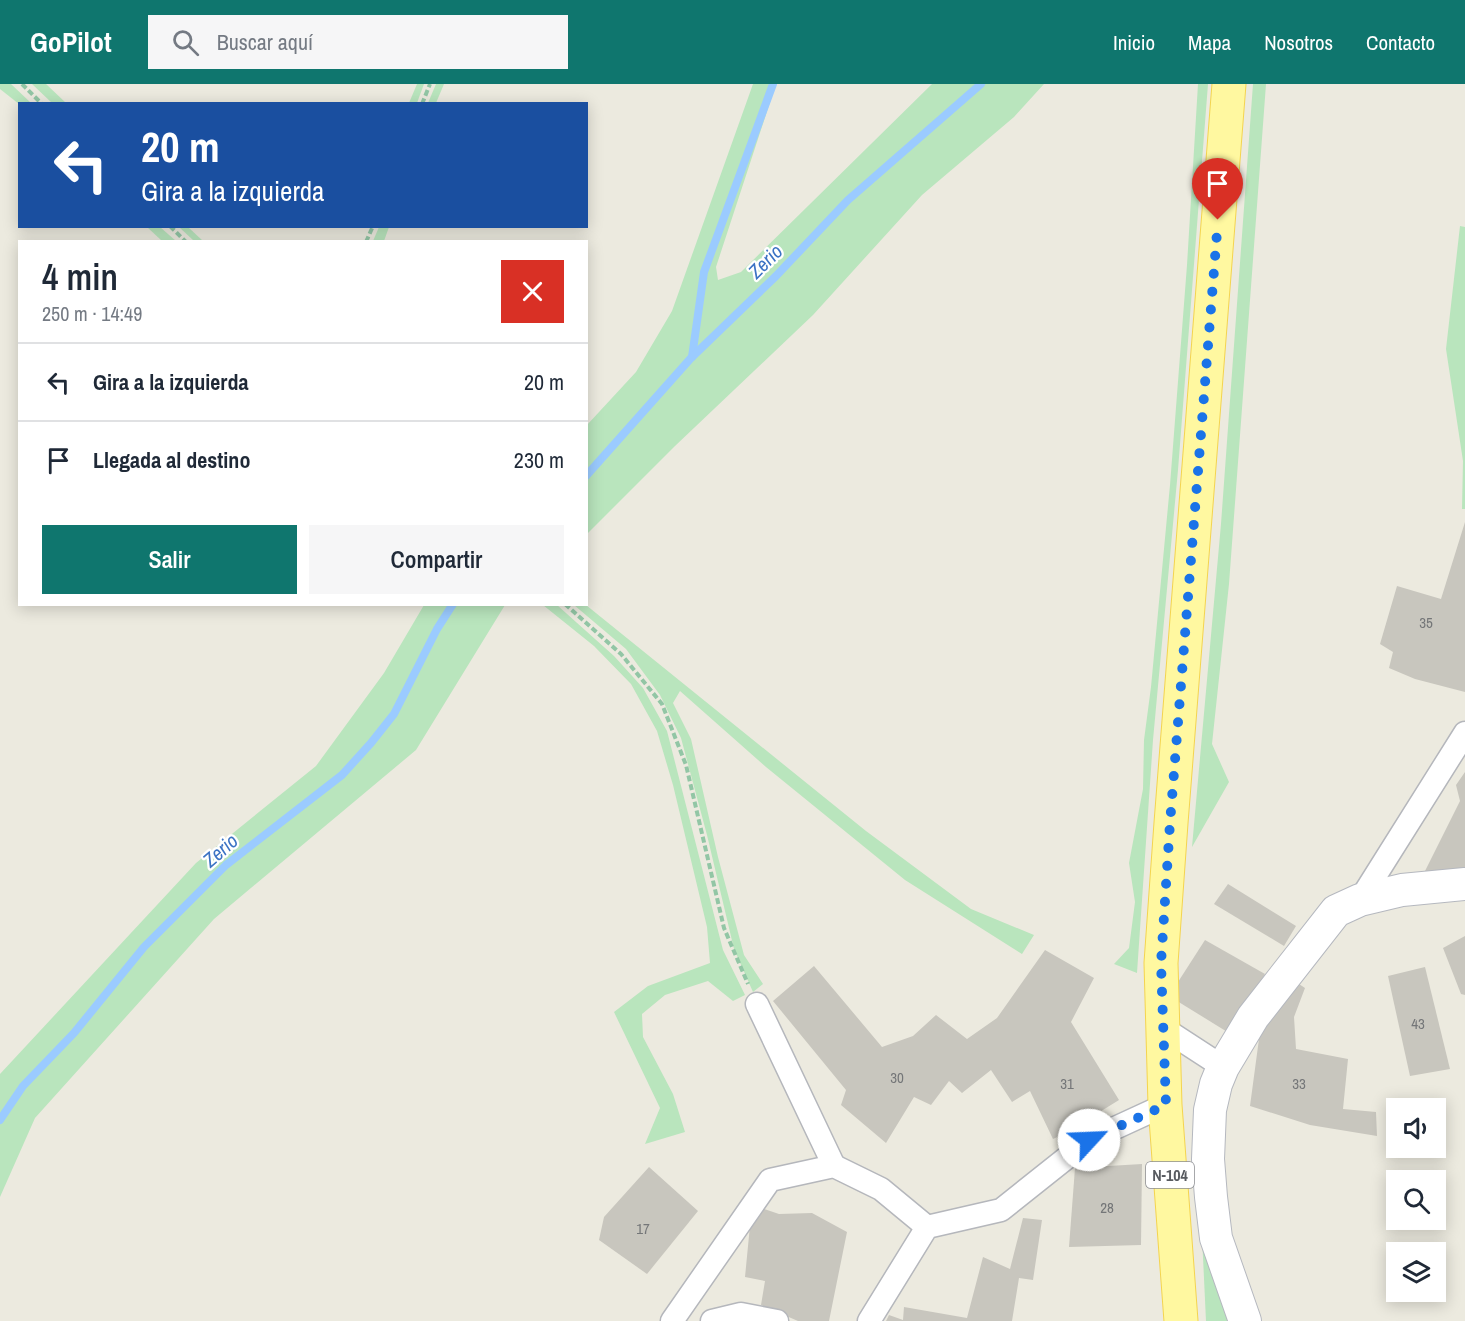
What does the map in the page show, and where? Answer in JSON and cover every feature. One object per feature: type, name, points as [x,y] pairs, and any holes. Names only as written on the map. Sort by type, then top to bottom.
[{"type":"main road","name":"N-104","points":[[1181,1321],[1166,1105],[1161,963],[1170,823],[1229,84]]},
{"type":"street","points":[[1360,900],[1465,734]]},
{"type":"street","points":[[1245,1321],[1216,1238],[1211,1197],[1208,1159],[1210,1110],[1223,1067],[1253,1017],[1336,911],[1360,900],[1402,890],[1465,884]]},
{"type":"street","points":[[757,1004],[834,1166]]},
{"type":"street","points":[[1163,1028],[1223,1067]]},
{"type":"street","points":[[868,1321],[927,1227],[1001,1210],[1089,1140],[1166,1105]]},
{"type":"street","points":[[672,1321],[770,1180],[834,1166],[881,1189],[927,1227]]},
{"type":"street","points":[[1172,1321],[1178,1280]]},
{"type":"street","points":[[712,1321],[741,1314],[777,1321]]},
{"type":"path","points":[[22,84],[40,102]]},
{"type":"path","points":[[423,102],[430,84]]},
{"type":"path","points":[[172,228],[184,240]]},
{"type":"path","points":[[567,606],[621,654],[663,704],[686,765],[724,928],[757,1004]]},
{"type":"green space","points":[[0,84],[11,84],[30,102],[18,103],[0,89]]},
{"type":"green space","points":[[32,84],[46,84],[65,102],[51,102]]},
{"type":"green space","points":[[417,84],[424,84],[417,102],[409,102]]},
{"type":"green space","points":[[436,84],[444,84],[436,102],[428,102]]},
{"type":"green space","points":[[753,84],[776,84],[716,267],[718,280],[741,272],[932,84],[1044,84],[1014,117],[922,195],[813,315],[675,446],[588,533],[588,424],[636,372],[672,311]]},
{"type":"green space","points":[[1198,84],[1208,84],[1178,470],[1153,740],[1137,973],[1114,964],[1129,948],[1135,902],[1129,863],[1143,789],[1144,740],[1170,485]]},
{"type":"green space","points":[[1253,84],[1266,84],[1229,584],[1212,744],[1229,782],[1192,847],[1221,524]]},
{"type":"green space","points":[[1460,226],[1465,227],[1465,509],[1462,509],[1463,461],[1446,349]]},
{"type":"green space","points":[[148,228],[161,228],[175,240],[161,240]]},
{"type":"green space","points":[[180,228],[189,228],[202,240],[193,240]]},
{"type":"green space","points":[[379,228],[389,228],[384,240],[373,240]]},
{"type":"green space","points":[[423,606],[504,606],[416,750],[214,919],[35,1118],[0,1197],[0,1074],[196,863],[316,766],[384,673]]},
{"type":"green space","points":[[544,606],[558,606],[614,656],[643,688],[667,731],[723,950],[745,995],[733,1001],[708,981],[665,995],[642,1014],[643,1037],[673,1094],[685,1132],[645,1144],[660,1108],[614,1012],[648,986],[710,963],[707,927],[673,785],[657,731],[631,684],[594,646]]},
{"type":"green space","points":[[575,606],[587,606],[866,831],[971,909],[1034,935],[1022,954],[905,880],[766,767],[680,691],[673,703],[691,739],[718,857],[744,955],[763,984],[753,992],[734,949],[681,738],[660,695],[626,649]]},
{"type":"green space","points":[[1202,1236],[1232,1321],[1206,1321]]},
{"type":"building","points":[[1465,522],[1465,692],[1415,679],[1389,668],[1393,652],[1380,644],[1397,586],[1441,599]]},
{"type":"building","points":[[1465,772],[1465,872],[1424,873],[1460,801],[1456,785]]},
{"type":"building","points":[[1228,884],[1296,926],[1284,946],[1214,904]]},
{"type":"building","points":[[1465,936],[1465,995],[1461,994],[1443,948]]},
{"type":"building","points":[[1205,940],[1265,974],[1229,1033],[1169,996]]},
{"type":"building","points":[[1045,950],[1094,978],[1071,1022],[1119,1100],[1053,1139],[1030,1091],[1012,1102],[991,1070],[962,1093],[949,1081],[931,1105],[914,1097],[886,1143],[841,1105],[846,1090],[773,1001],[814,966],[882,1047],[913,1036],[936,1015],[967,1039],[997,1018]]},
{"type":"building","points":[[1425,967],[1450,1069],[1410,1076],[1388,976]]},
{"type":"building","points":[[1296,982],[1305,988],[1294,1017],[1296,1049],[1348,1059],[1343,1109],[1376,1112],[1377,1136],[1310,1125],[1250,1106],[1261,1024]]},
{"type":"building","points":[[1142,1164],[1141,1245],[1069,1247],[1075,1168]]},
{"type":"building","points":[[649,1167],[698,1211],[647,1274],[599,1240],[604,1217]]},
{"type":"building","points":[[752,1205],[779,1214],[812,1213],[847,1232],[829,1321],[798,1321],[761,1305],[765,1281],[745,1277]]},
{"type":"building","points":[[1023,1218],[1042,1220],[1033,1280],[1019,1278],[1012,1321],[886,1321],[889,1315],[903,1320],[904,1307],[967,1318],[983,1257],[1010,1269]]},
{"type":"waterway","points":[[692,357],[704,272],[773,84]]},
{"type":"waterway","name":"Zerio","points":[[588,474],[691,358],[776,276],[848,200],[981,84]]},
{"type":"waterway","name":"Zerio","points":[[0,1120],[23,1086],[74,1033],[144,947],[226,865],[342,775],[371,743],[394,714],[437,629],[452,606]]},
{"type":"route","points":[[1089,1140],[1166,1105],[1161,963],[1218,220]]}]
